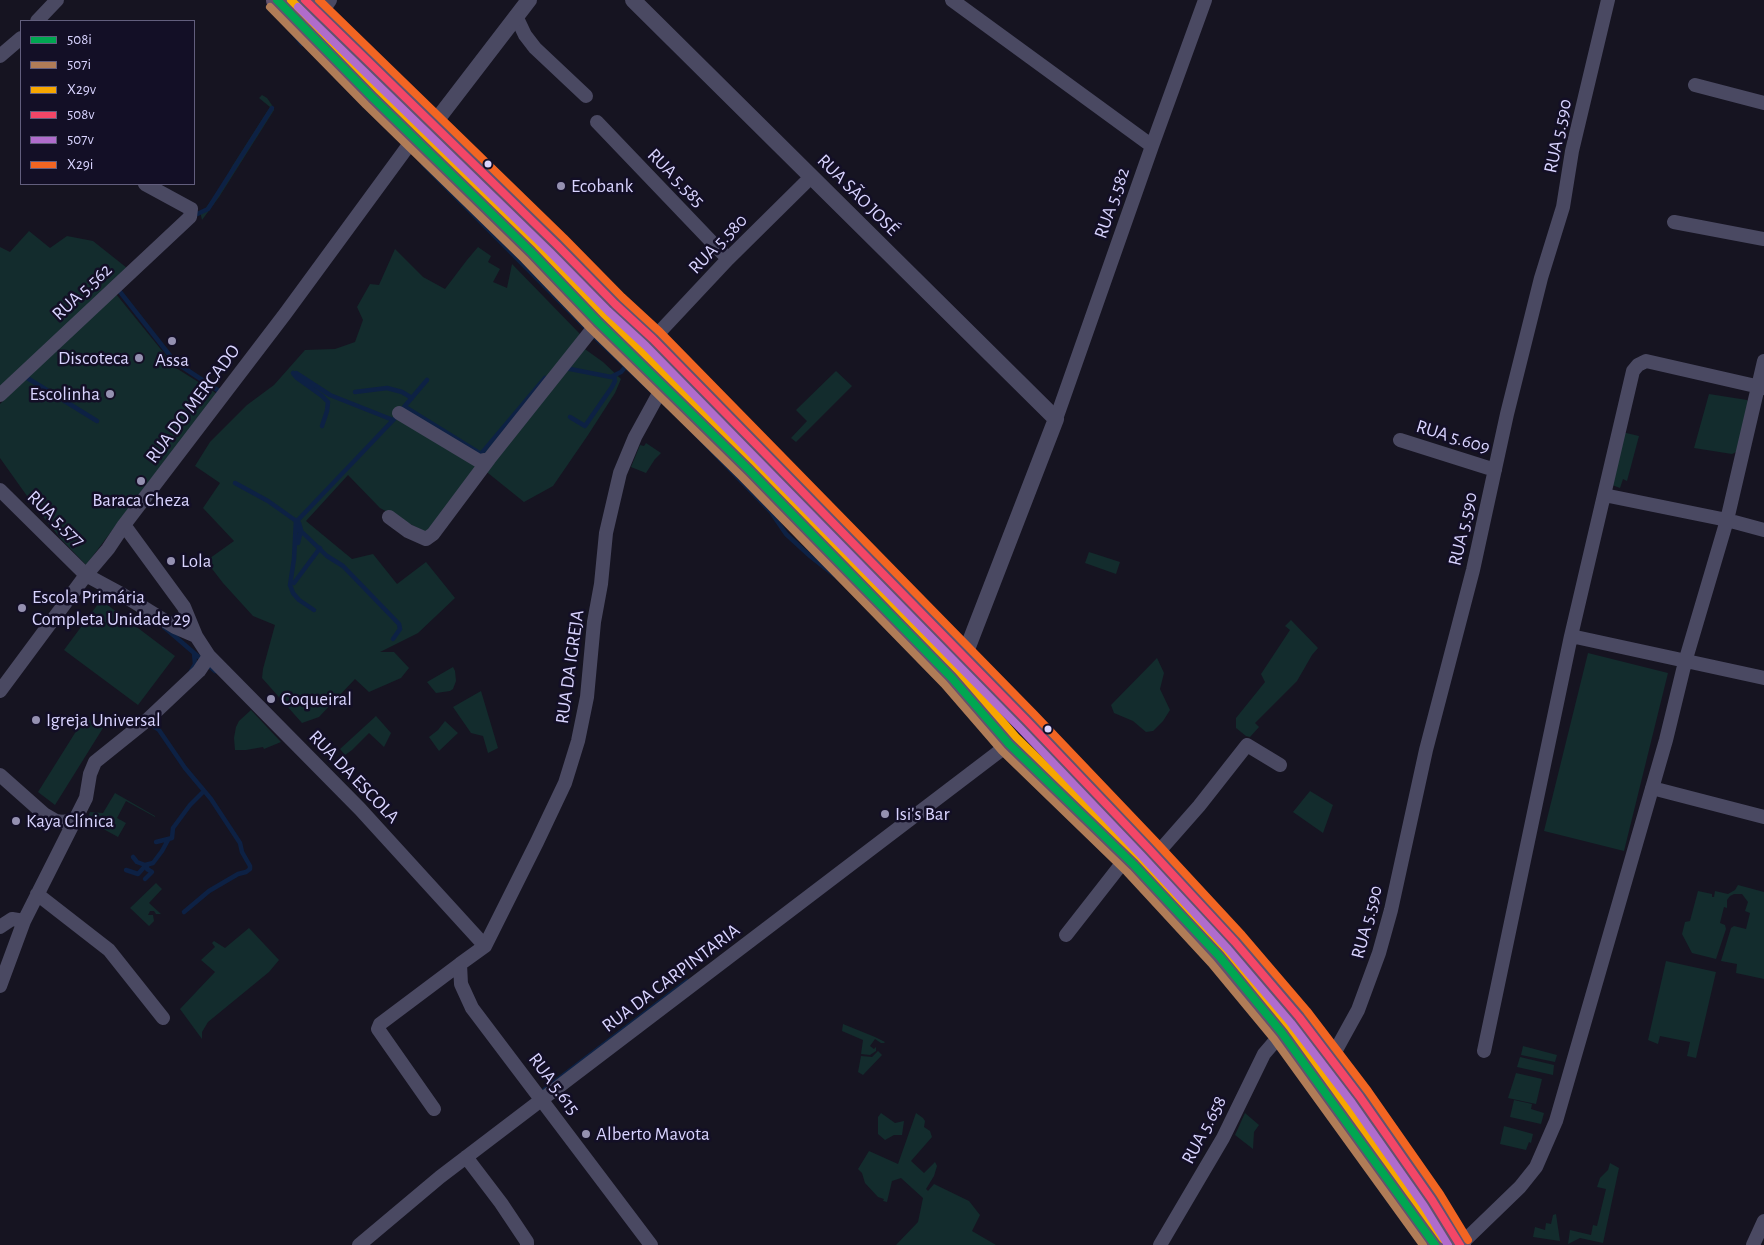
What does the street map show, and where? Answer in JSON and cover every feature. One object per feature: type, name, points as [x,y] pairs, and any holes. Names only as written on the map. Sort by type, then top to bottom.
[{"type":"highway","points":[[277,0],[531,252],[598,322],[749,470],[951,678],[1009,744],[1127,857],[1219,956],[1282,1033],[1421,1236],[1435,1245]]},
{"type":"highway","points":[[318,5],[433,125],[653,339],[1027,721],[1235,942],[1299,1017],[1331,1059],[1432,1200],[1460,1245]]},
{"type":"street","points":[[38,20],[57,0]]},
{"type":"street","points":[[414,138],[433,125],[529,0]]},
{"type":"street","name":"RUA SÃO JOSÉ","points":[[633,0],[1056,419]]},
{"type":"street","points":[[952,0],[1152,146]]},
{"type":"street","name":"RUA 5.582","points":[[1056,419],[1152,146],[1206,0]]},
{"type":"street","name":"RUA 5.590","points":[[1331,1059],[1358,1010],[1379,953],[1391,910],[1426,750],[1473,570],[1541,278],[1563,207],[1572,151],[1608,0]]},
{"type":"street","points":[[516,16],[525,35],[535,48],[586,96]]},
{"type":"street","points":[[0,56],[19,44]]},
{"type":"street","points":[[1695,85],[1764,103]]},
{"type":"street","name":"RUA 5.585","points":[[597,122],[728,259]]},
{"type":"street","name":"RUA DO MERCADO","points":[[0,691],[280,321],[414,138]]},
{"type":"street","name":"RUA 5.580","points":[[653,339],[728,259],[812,177]]},
{"type":"street","name":"RUA 5.562","points":[[0,395],[190,217],[191,209],[147,185]]},
{"type":"street","points":[[1674,222],[1764,240]]},
{"type":"street","points":[[389,517],[408,531],[426,539],[432,534],[598,322]]},
{"type":"street","points":[[1484,1051],[1571,636],[1634,372],[1638,365],[1646,361],[1761,387]]},
{"type":"street","points":[[1460,1245],[1520,1187],[1536,1167],[1556,1121],[1652,788],[1685,662],[1727,520],[1761,387],[1764,361]]},
{"type":"street","name":"RUA DA IGREJA","points":[[485,946],[565,783],[578,741],[586,697],[594,622],[602,584],[606,533],[620,473],[635,437],[663,386]]},
{"type":"street","points":[[398,412],[479,461],[489,459]]},
{"type":"street","points":[[951,678],[964,657],[1056,419]]},
{"type":"street","name":"RUA 5.609","points":[[1400,440],[1495,470]]},
{"type":"street","name":"RUA 5.577","points":[[0,490],[86,575],[123,594],[175,627],[196,636]]},
{"type":"street","points":[[1604,496],[1727,520],[1764,530]]},
{"type":"street","name":"RUA DA ESCOLA","points":[[124,525],[184,607],[196,636],[209,656],[360,809],[485,946]]},
{"type":"street","points":[[1571,636],[1764,678]]},
{"type":"street","points":[[0,986],[24,921],[86,798],[90,774],[95,762],[146,721],[199,671],[209,656]]},
{"type":"street","points":[[0,678],[20,663]]},
{"type":"street","name":"RUA DA CARPINTARIA","points":[[359,1245],[466,1157],[1009,744]]},
{"type":"street","points":[[1155,856],[1199,806],[1247,745],[1280,765]]},
{"type":"street","points":[[0,775],[44,814],[56,821],[76,820]]},
{"type":"street","points":[[1652,788],[1764,817]]},
{"type":"street","points":[[1066,936],[1127,857]]},
{"type":"street","points":[[37,894],[108,950],[134,979],[163,1018]]},
{"type":"street","points":[[0,928],[12,918],[24,921]]},
{"type":"street","points":[[434,1109],[378,1029],[380,1024],[485,946]]},
{"type":"street","name":"RUA 5.615","points":[[460,964],[461,984],[472,1008],[652,1245]]},
{"type":"street","name":"RUA 5.658","points":[[1160,1245],[1223,1138],[1264,1054],[1282,1033]]},
{"type":"street","points":[[466,1157],[501,1203],[527,1245]]},
{"type":"street","points":[[1753,1245],[1764,1222]]},
{"type":"green space","points":[[262,95],[267,98],[274,110],[219,197],[202,220],[200,211],[205,209],[221,187],[270,107],[259,98]]},
{"type":"green space","points":[[29,231],[50,248],[67,236],[93,241],[127,268],[0,388],[0,247],[10,252]]},
{"type":"green space","points":[[478,247],[491,256],[488,262],[500,269],[493,282],[507,288],[512,264],[580,334],[575,342],[603,362],[621,379],[615,393],[553,486],[524,502],[483,469],[427,533],[380,508],[348,475],[306,521],[352,559],[373,554],[397,584],[426,562],[455,598],[418,633],[380,652],[394,652],[409,668],[401,678],[369,692],[355,679],[319,717],[302,723],[262,678],[275,625],[253,616],[206,561],[234,541],[203,508],[220,483],[195,466],[210,442],[247,405],[274,385],[305,350],[335,349],[355,342],[363,320],[357,307],[370,284],[379,285],[395,249],[423,277],[445,289]]},
{"type":"green space","points":[[116,294],[176,368],[219,395],[166,459],[86,565],[61,539],[32,503],[0,458],[0,404]]},
{"type":"green space","points":[[836,371],[852,386],[796,442],[791,438],[807,421],[796,410]]},
{"type":"green space","points":[[1709,394],[1747,400],[1750,405],[1738,451],[1732,454],[1694,448]]},
{"type":"green space","points":[[1622,432],[1639,436],[1627,481],[1623,479],[1620,488],[1612,485]]},
{"type":"green space","points":[[646,443],[661,453],[646,473],[631,467],[640,445],[644,446]]},
{"type":"green space","points":[[1089,552],[1120,562],[1116,574],[1085,563]]},
{"type":"green space","points":[[101,600],[175,656],[138,705],[64,650]]},
{"type":"green space","points":[[1291,620],[1318,648],[1297,681],[1255,723],[1259,727],[1250,737],[1246,736],[1236,728],[1236,718],[1265,682],[1261,674],[1290,630],[1285,626]]},
{"type":"green space","points":[[1588,653],[1668,673],[1624,851],[1544,831]]},
{"type":"green space","points":[[1157,658],[1164,673],[1160,689],[1170,710],[1153,731],[1146,732],[1133,721],[1114,713],[1111,705]]},
{"type":"green space","points":[[453,667],[456,681],[453,689],[436,693],[427,682]]},
{"type":"green space","points":[[481,691],[498,748],[488,753],[483,736],[471,733],[453,707]]},
{"type":"green space","points":[[251,710],[281,742],[264,749],[263,747],[235,750],[234,738],[236,727],[239,721]]},
{"type":"green space","points":[[376,716],[391,733],[384,747],[369,733],[345,755],[340,749]]},
{"type":"green space","points":[[85,717],[103,728],[55,805],[38,792]]},
{"type":"green space","points":[[445,721],[458,733],[439,751],[429,737]]},
{"type":"green space","points":[[1310,791],[1333,805],[1323,833],[1293,812]]},
{"type":"green space","points":[[115,793],[155,817],[126,801],[117,818],[126,823],[118,837],[87,820],[90,812],[103,813]]},
{"type":"green space","points":[[156,883],[162,889],[149,903],[161,914],[150,911],[148,915],[153,915],[154,921],[149,926],[130,908]]},
{"type":"green space","points":[[1738,885],[1764,892],[1764,979],[1736,973],[1737,964],[1721,961],[1731,928],[1734,926],[1746,929],[1750,913],[1745,911],[1748,902],[1742,894],[1730,896],[1727,900],[1727,908],[1724,907],[1720,923],[1725,925],[1726,929],[1716,959],[1692,953],[1682,934],[1685,922],[1690,921],[1698,891],[1712,894],[1712,897],[1714,897],[1715,891],[1728,894],[1735,890]]},
{"type":"green space","points":[[249,928],[279,960],[269,972],[208,1022],[202,1032],[202,1039],[180,1009],[215,972],[201,960],[215,947],[212,943],[214,941],[225,948]]},
{"type":"green space","points":[[1666,961],[1716,972],[1696,1058],[1687,1056],[1690,1042],[1660,1036],[1658,1044],[1648,1040]]},
{"type":"green space","points":[[843,1024],[885,1042],[881,1043],[875,1039],[870,1046],[874,1049],[876,1047],[876,1051],[870,1055],[861,1054],[863,1040],[842,1031]]},
{"type":"green space","points":[[1523,1046],[1557,1055],[1555,1062],[1521,1055]]},
{"type":"green space","points":[[878,1051],[882,1055],[863,1075],[858,1072],[861,1056],[872,1057]]},
{"type":"green space","points":[[1520,1057],[1554,1065],[1553,1075],[1517,1067]]},
{"type":"green space","points":[[1516,1073],[1542,1079],[1536,1104],[1508,1098]]},
{"type":"green space","points":[[1514,1100],[1532,1104],[1531,1109],[1544,1113],[1541,1124],[1510,1117]]},
{"type":"green space","points":[[881,1113],[895,1123],[904,1121],[902,1135],[894,1135],[885,1140],[878,1134],[878,1117]]},
{"type":"green space","points":[[916,1113],[925,1121],[924,1127],[930,1131],[932,1137],[911,1161],[924,1173],[935,1162],[937,1166],[934,1176],[926,1189],[928,1191],[934,1184],[969,1201],[980,1215],[972,1231],[996,1245],[896,1245],[918,1222],[923,1198],[901,1178],[892,1181],[887,1202],[883,1201],[884,1199],[878,1197],[865,1183],[862,1173],[858,1169],[869,1151],[898,1164]]},
{"type":"green space","points":[[1245,1113],[1259,1125],[1254,1132],[1253,1149],[1235,1135]]},
{"type":"green space","points":[[1504,1126],[1533,1134],[1531,1143],[1529,1142],[1526,1150],[1500,1144]]},
{"type":"green space","points":[[1610,1163],[1619,1168],[1603,1243],[1580,1238],[1568,1244],[1570,1230],[1591,1235],[1593,1225],[1597,1226],[1606,1189],[1597,1187],[1600,1178],[1608,1170]]},
{"type":"green space","points":[[1556,1214],[1560,1241],[1533,1237],[1535,1227],[1545,1230],[1546,1223],[1551,1224],[1553,1215]]},
{"type":"waterway","points":[[284,22],[302,44]]},
{"type":"waterway","points":[[193,216],[208,209],[272,108]]},
{"type":"waterway","points":[[423,164],[596,338],[679,417],[771,512],[786,534],[843,582]]},
{"type":"waterway","points":[[117,288],[175,362],[222,393]]},
{"type":"waterway","points":[[565,368],[611,377],[621,372],[626,366]]},
{"type":"waterway","points":[[293,373],[328,402],[322,426]]},
{"type":"waterway","points":[[296,373],[330,395],[393,420]]},
{"type":"waterway","points":[[24,376],[97,421]]},
{"type":"waterway","points":[[570,417],[585,426],[612,387],[615,381],[614,376]]},
{"type":"waterway","points":[[405,407],[481,454],[545,378]]},
{"type":"waterway","points":[[404,407],[427,380]]},
{"type":"waterway","points":[[355,392],[387,388],[402,392],[412,398]]},
{"type":"waterway","points":[[297,521],[398,415]]},
{"type":"waterway","points":[[235,483],[268,501],[299,523],[301,530],[298,543]]},
{"type":"waterway","points":[[296,520],[294,559],[290,585],[293,593],[299,600],[314,610]]},
{"type":"waterway","points":[[296,529],[303,533],[327,556],[343,566],[399,624],[400,629],[393,639]]},
{"type":"waterway","points":[[294,583],[320,548]]},
{"type":"waterway","points":[[164,627],[215,671]]},
{"type":"waterway","points":[[191,671],[195,664],[194,653]]},
{"type":"waterway","points":[[147,722],[159,730],[185,768],[211,799],[240,843],[242,852],[250,866],[250,869],[246,872],[238,874],[209,891],[184,912]]},
{"type":"waterway","points":[[156,842],[172,838],[173,828],[190,805],[204,791]]},
{"type":"waterway","points":[[133,857],[137,862],[145,865],[153,863],[168,840]]},
{"type":"waterway","points":[[126,870],[138,874],[146,865]]},
{"type":"waterway","points":[[145,879],[152,872],[147,869],[147,865]]},
{"type":"waterway","points":[[544,1090],[687,981]]},
{"type":"transit line","name":"508i","points":[[277,0],[373,98],[531,252],[598,322],[749,470],[951,677],[1009,744],[1134,865],[1219,956],[1282,1033],[1435,1245]]},
{"type":"transit line","name":"X29v","points":[[291,0],[380,91],[538,245],[605,315],[756,463],[958,670],[1016,737],[1141,858],[1226,949],[1290,1027],[1443,1239]]},
{"type":"transit line","name":"508v","points":[[305,0],[653,339],[1027,721],[1148,848],[1235,942],[1299,1017],[1360,1097],[1432,1200],[1460,1245]]},
{"type":"transit line","name":"X29i","points":[[319,0],[660,332],[1034,714],[1155,841],[1242,935],[1307,1011],[1368,1091],[1440,1194],[1468,1240]]},
{"type":"transit line","name":"507i","points":[[270,7],[366,105],[524,259],[591,329],[742,477],[944,684],[1002,751],[1127,872],[1211,963],[1274,1039],[1423,1245]]},
{"type":"transit line","name":"507v","points":[[298,7],[646,346],[1020,728],[1141,855],[1228,949],[1291,1023],[1352,1103],[1424,1206],[1448,1245]]},
{"type":"place","name":"Ecobank","points":[[561,186]]},
{"type":"place","name":"Assa","points":[[172,341]]},
{"type":"place","name":"Discoteca","points":[[139,358]]},
{"type":"place","name":"Escolinha","points":[[110,394]]},
{"type":"place","name":"Baraca Cheza","points":[[141,481]]},
{"type":"place","name":"Lola","points":[[171,561]]},
{"type":"place","name":"Escola Primária Completa Unidade 29","points":[[22,608]]},
{"type":"place","name":"Coqueiral","points":[[271,699]]},
{"type":"place","name":"Igreja Universal","points":[[36,720]]},
{"type":"place","name":"Isi's Bar","points":[[885,814]]},
{"type":"place","name":"Kaya Clínica","points":[[16,821]]},
{"type":"place","name":"Alberto Mavota","points":[[586,1134]]}]
